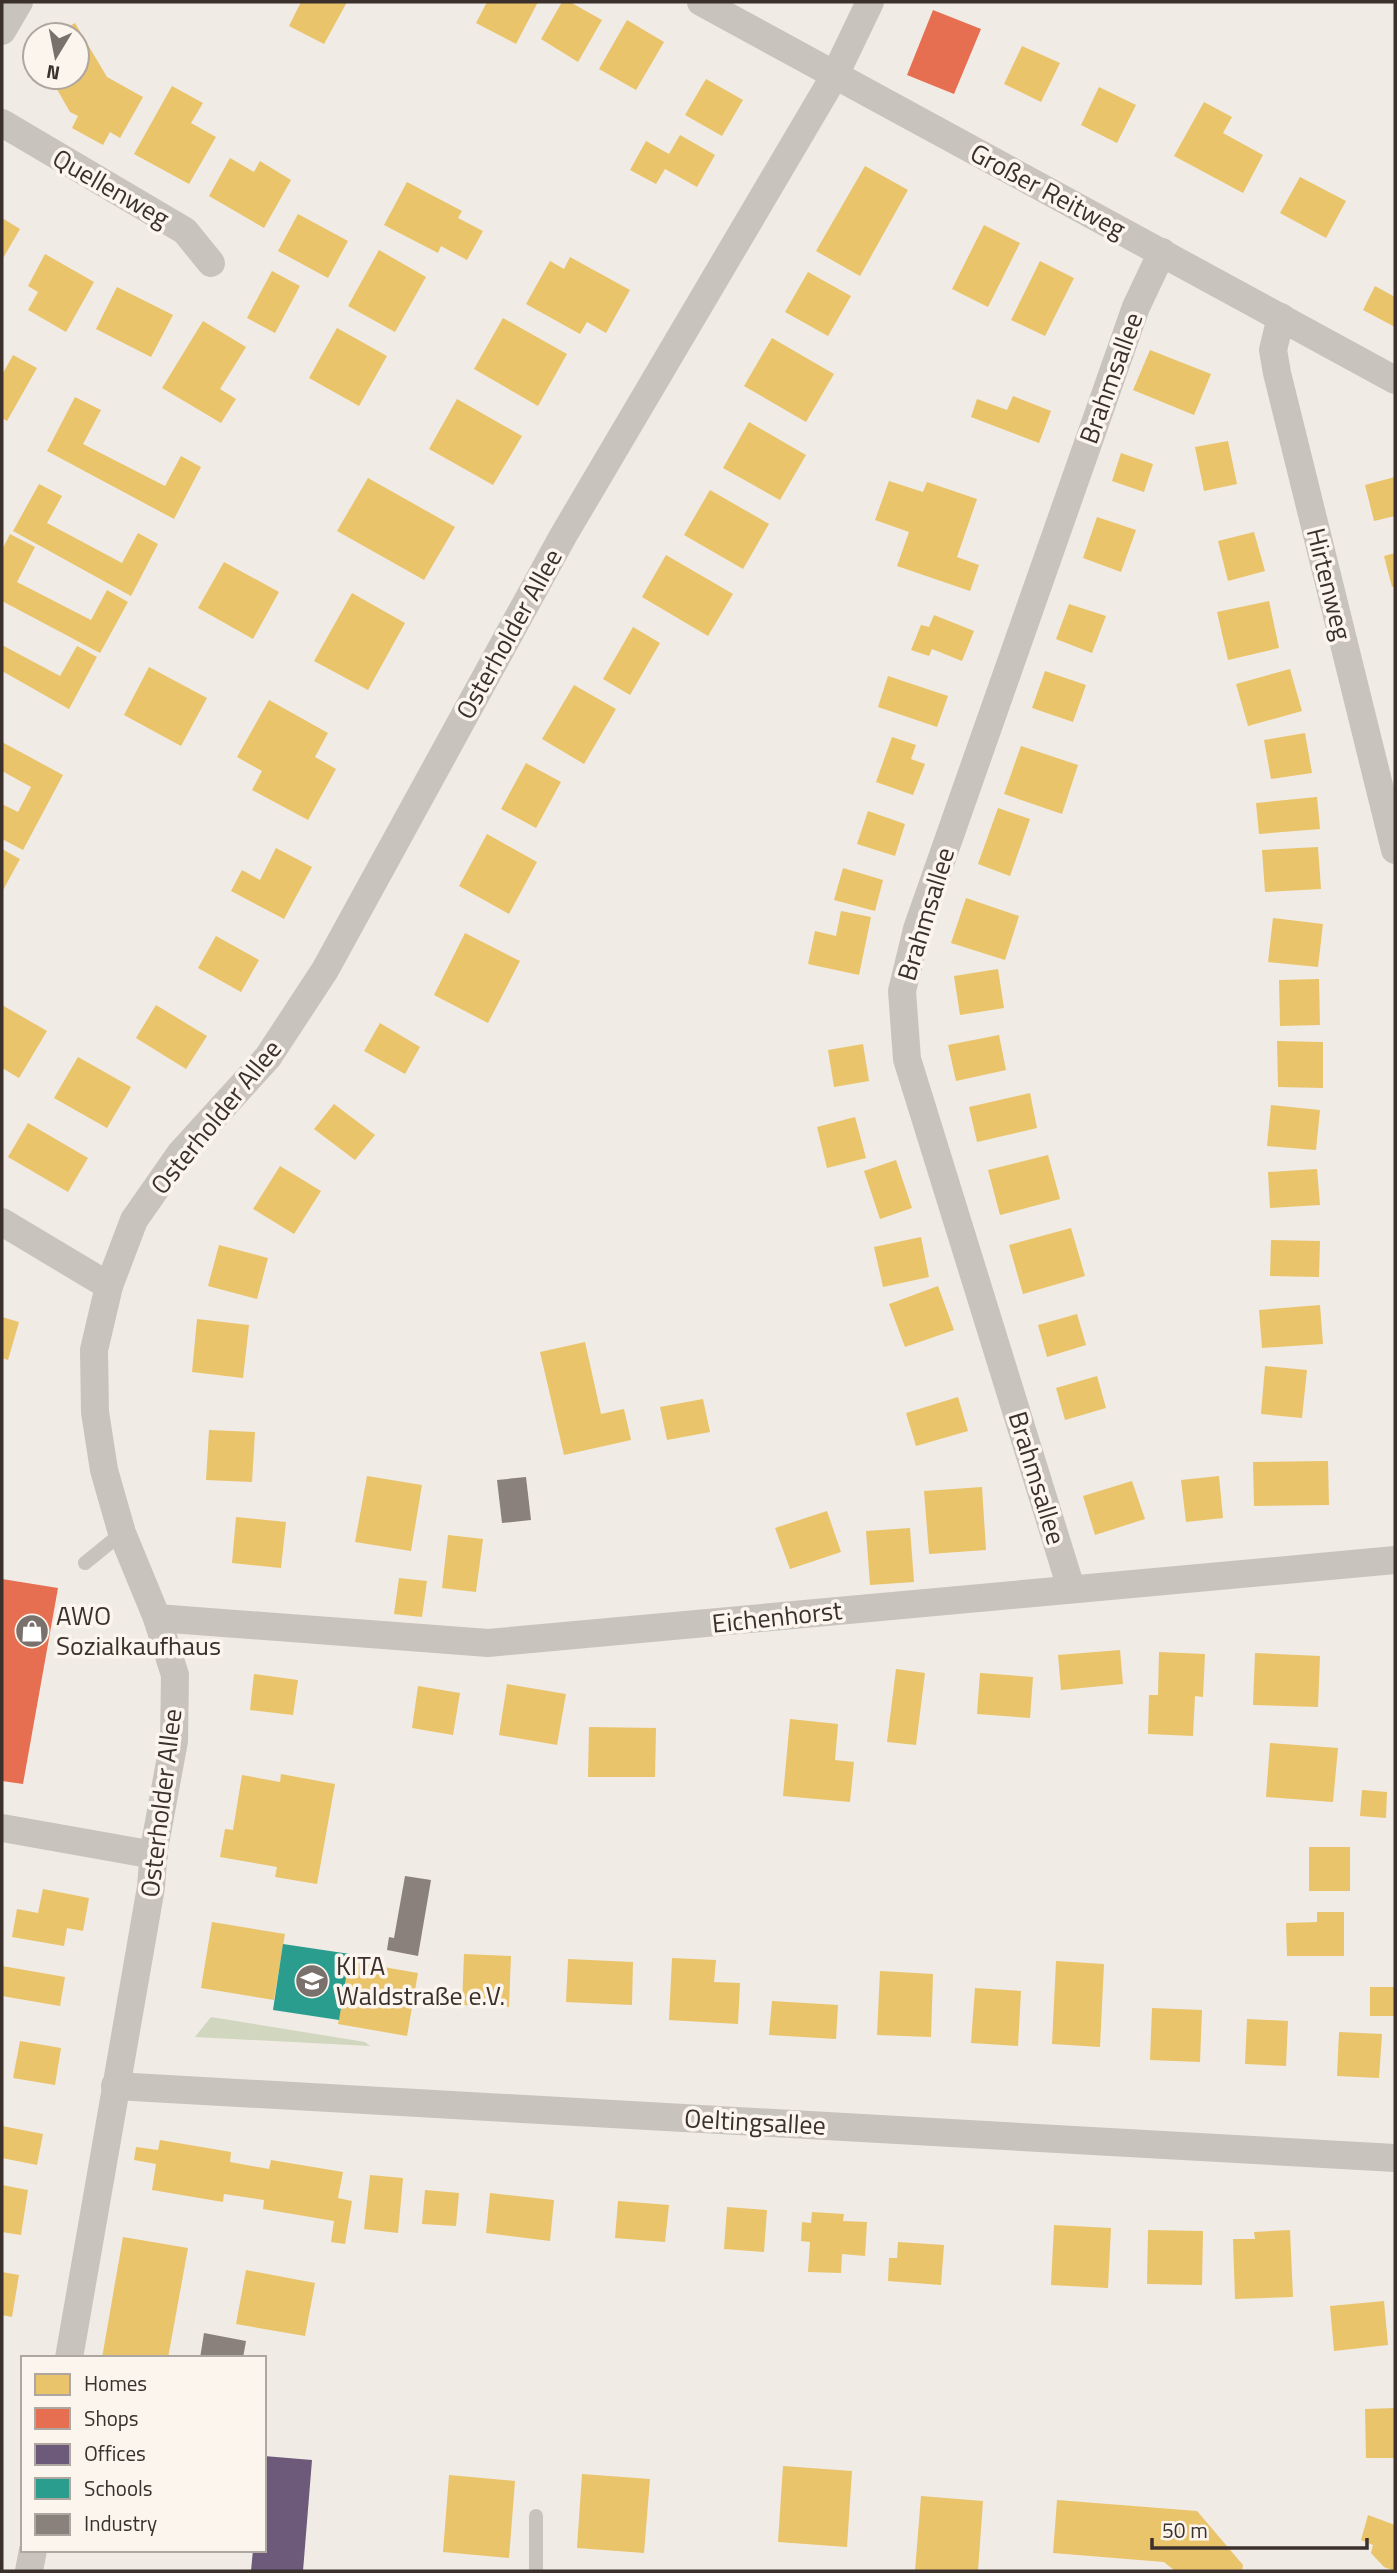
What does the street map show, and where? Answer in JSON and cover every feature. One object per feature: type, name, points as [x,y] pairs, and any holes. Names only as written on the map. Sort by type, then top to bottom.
[{"type":"street","points":[[2,31],[19,2]]},
{"type":"street","name":"Großer Reitweg","points":[[701,2],[1395,380]]},
{"type":"street","name":"Osterholder Allee","points":[[69,2356],[174,1741],[175,1675],[157,1618],[122,1533],[104,1470],[95,1412],[94,1350],[109,1286],[134,1220],[180,1154],[268,1057],[325,970],[563,536],[835,75],[870,2]]},
{"type":"street","name":"Quellenweg","points":[[2,123],[185,231],[211,263]]},
{"type":"street","name":"Brahmsallee","points":[[1071,1588],[907,1059],[902,991],[917,929],[949,838],[1136,307],[1162,252]]},
{"type":"street","name":"Hirtenweg","points":[[1280,317],[1273,350],[1277,373],[1395,850]]},
{"type":"street","points":[[2,1222],[109,1286]]},
{"type":"street","name":"Eichenhorst","points":[[157,1618],[488,1643],[1395,1560]]},
{"type":"street","points":[[2,1828],[154,1855]]},
{"type":"street","name":"Oeltingsallee","points":[[115,2086],[1395,2158]]},
{"type":"street","points":[[29,2571],[33,2552]]},
{"type":"lane","points":[[85,1563],[122,1533]]},
{"type":"lane","points":[[536,2516],[536,2571]]},
{"type":"green space","points":[[211,2017],[365,2042],[370,2046],[195,2037]]},
{"type":"building: Homes","points":[[301,2],[347,2],[324,44],[289,26]]},
{"type":"building: Homes","points":[[487,2],[538,2],[516,44],[476,23]]},
{"type":"building: Homes","points":[[562,2],[570,2],[602,20],[578,62],[541,39]]},
{"type":"building: Homes","points":[[627,20],[664,42],[636,90],[599,69]]},
{"type":"building: Homes","points":[[1022,46],[1060,63],[1041,102],[1004,84]]},
{"type":"building: Homes","points":[[91,50],[107,77],[143,97],[120,138],[110,132],[103,145],[72,128],[78,116],[70,112],[58,91],[91,91]]},
{"type":"building: Homes","points":[[706,79],[743,100],[722,136],[685,115]]},
{"type":"building: Homes","points":[[172,86],[203,103],[191,123],[216,137],[189,184],[134,154]]},
{"type":"building: Homes","points":[[1099,87],[1136,105],[1117,143],[1081,125]]},
{"type":"building: Homes","points":[[1204,102],[1232,117],[1223,133],[1263,155],[1243,193],[1174,156]]},
{"type":"building: Homes","points":[[680,135],[715,155],[697,187],[665,169],[656,184],[630,170],[646,141],[669,154]]},
{"type":"building: Homes","points":[[230,158],[254,172],[260,161],[291,180],[264,228],[209,196]]},
{"type":"building: Homes","points":[[865,166],[908,190],[860,276],[816,251]]},
{"type":"building: Homes","points":[[1300,177],[1346,201],[1326,238],[1280,213]]},
{"type":"building: Homes","points":[[407,182],[462,211],[458,218],[483,231],[467,260],[441,246],[438,253],[384,225]]},
{"type":"building: Homes","points":[[298,214],[348,241],[328,278],[278,251]]},
{"type":"building: Homes","points":[[2,218],[20,229],[2,260]]},
{"type":"building: Homes","points":[[984,225],[1020,243],[988,307],[952,289]]},
{"type":"building: Homes","points":[[379,250],[426,277],[395,332],[348,306]]},
{"type":"building: Homes","points":[[45,254],[94,282],[66,332],[28,310],[38,292],[28,286]]},
{"type":"building: Homes","points":[[570,257],[630,290],[606,333],[587,322],[580,334],[526,304],[550,261],[564,269]]},
{"type":"building: Homes","points":[[1040,261],[1074,278],[1045,336],[1011,320]]},
{"type":"building: Homes","points":[[272,271],[300,286],[275,333],[247,318]]},
{"type":"building: Homes","points":[[808,272],[851,296],[828,336],[785,312]]},
{"type":"building: Homes","points":[[1375,286],[1395,297],[1395,327],[1363,310]]},
{"type":"building: Homes","points":[[117,287],[173,315],[151,357],[96,329]]},
{"type":"building: Homes","points":[[503,318],[567,354],[538,406],[474,369]]},
{"type":"building: Homes","points":[[203,321],[246,347],[220,389],[236,399],[221,423],[162,388]]},
{"type":"building: Homes","points":[[337,328],[387,356],[359,406],[309,378]]},
{"type":"building: Homes","points":[[772,338],[834,374],[806,422],[744,386]]},
{"type":"building: Homes","points":[[1150,350],[1211,374],[1194,415],[1133,390]]},
{"type":"building: Homes","points":[[13,355],[37,368],[7,421],[2,418],[2,375]]},
{"type":"building: Homes","points":[[1013,396],[1051,411],[1039,443],[971,417],[977,399],[1007,410]]},
{"type":"building: Homes","points":[[75,397],[101,410],[83,444],[165,486],[181,456],[201,467],[174,519],[47,451]]},
{"type":"building: Homes","points":[[457,399],[522,436],[493,485],[429,449]]},
{"type":"building: Homes","points":[[749,422],[806,455],[780,500],[723,468]]},
{"type":"building: Homes","points":[[1228,441],[1237,484],[1204,491],[1195,447]]},
{"type":"building: Homes","points":[[1121,453],[1153,464],[1144,492],[1112,481]]},
{"type":"building: Homes","points":[[1395,477],[1395,516],[1374,521],[1365,485]]},
{"type":"building: Homes","points":[[368,478],[455,527],[424,580],[337,531]]},
{"type":"building: Homes","points":[[889,481],[923,492],[927,482],[977,499],[957,557],[979,565],[970,591],[897,566],[909,532],[875,520]]},
{"type":"building: Homes","points":[[39,484],[62,496],[47,523],[122,563],[138,533],[158,544],[131,596],[13,531]]},
{"type":"building: Homes","points":[[710,490],[769,524],[743,569],[684,535]]},
{"type":"building: Homes","points":[[1097,517],[1136,530],[1121,572],[1083,558]]},
{"type":"building: Homes","points":[[1254,532],[1265,571],[1228,581],[1218,541]]},
{"type":"building: Homes","points":[[10,534],[35,547],[17,582],[91,620],[107,590],[128,602],[100,653],[2,601],[2,550]]},
{"type":"building: Homes","points":[[1395,553],[1395,586],[1392,587],[1384,556]]},
{"type":"building: Homes","points":[[666,555],[733,594],[708,636],[642,597]]},
{"type":"building: Homes","points":[[224,562],[279,592],[253,639],[198,608]]},
{"type":"building: Homes","points":[[352,593],[405,623],[368,690],[314,661]]},
{"type":"building: Homes","points":[[1269,601],[1279,648],[1228,660],[1217,612]]},
{"type":"building: Homes","points":[[1069,604],[1106,616],[1092,653],[1056,639]]},
{"type":"building: Homes","points":[[934,615],[974,631],[962,661],[932,649],[929,656],[911,650],[921,625],[929,627]]},
{"type":"building: Homes","points":[[633,627],[660,643],[630,695],[603,679]]},
{"type":"building: Homes","points":[[2,645],[60,676],[77,646],[97,657],[69,709],[2,671]]},
{"type":"building: Homes","points":[[149,667],[207,698],[181,746],[124,715]]},
{"type":"building: Homes","points":[[1290,669],[1302,711],[1248,726],[1236,684]]},
{"type":"building: Homes","points":[[1045,671],[1086,685],[1073,722],[1032,708]]},
{"type":"building: Homes","points":[[888,676],[948,696],[937,727],[878,707]]},
{"type":"building: Homes","points":[[574,685],[616,709],[584,764],[542,739]]},
{"type":"building: Homes","points":[[269,700],[328,733],[315,757],[336,769],[308,820],[252,790],[262,771],[237,757]]},
{"type":"building: Homes","points":[[1305,733],[1312,773],[1271,779],[1264,740]]},
{"type":"building: Homes","points":[[892,737],[916,745],[911,759],[925,764],[913,795],[876,782]]},
{"type":"building: Homes","points":[[2,742],[63,775],[23,850],[2,839],[2,804],[18,812],[31,787],[2,771]]},
{"type":"building: Homes","points":[[1021,746],[1078,765],[1062,814],[1004,794]]},
{"type":"building: Homes","points":[[526,763],[561,782],[536,828],[501,809]]},
{"type":"building: Homes","points":[[1317,797],[1320,829],[1259,834],[1256,803]]},
{"type":"building: Homes","points":[[998,808],[1030,819],[1010,876],[978,864]]},
{"type":"building: Homes","points":[[868,811],[905,824],[895,856],[857,844]]},
{"type":"building: Homes","points":[[487,834],[537,862],[509,914],[459,886]]},
{"type":"building: Homes","points":[[1318,847],[1321,889],[1265,892],[1262,850]]},
{"type":"building: Homes","points":[[276,848],[312,867],[284,919],[231,891],[242,870],[260,880]]},
{"type":"building: Homes","points":[[2,849],[20,859],[2,892]]},
{"type":"building: Homes","points":[[843,868],[883,880],[875,911],[834,900]]},
{"type":"building: Homes","points":[[966,898],[1019,916],[1005,960],[951,943]]},
{"type":"building: Homes","points":[[841,911],[871,917],[859,975],[808,964],[815,931],[836,936]]},
{"type":"building: Homes","points":[[1273,918],[1323,924],[1318,967],[1268,962]]},
{"type":"building: Homes","points":[[465,933],[520,961],[488,1023],[434,995]]},
{"type":"building: Homes","points":[[216,936],[259,960],[241,992],[198,968]]},
{"type":"building: Homes","points":[[998,969],[1004,1008],[960,1015],[954,976]]},
{"type":"building: Homes","points":[[1319,979],[1320,1025],[1280,1026],[1279,980]]},
{"type":"building: Homes","points":[[2,1005],[47,1031],[19,1078],[2,1068]]},
{"type":"building: Homes","points":[[156,1005],[207,1036],[186,1069],[136,1038]]},
{"type":"building: Homes","points":[[380,1023],[420,1047],[405,1074],[364,1051]]},
{"type":"building: Homes","points":[[999,1035],[1006,1070],[956,1081],[948,1045]]},
{"type":"building: Homes","points":[[1277,1041],[1323,1042],[1323,1088],[1278,1087]]},
{"type":"building: Homes","points":[[863,1044],[869,1081],[834,1087],[828,1050]]},
{"type":"building: Homes","points":[[78,1057],[131,1087],[107,1128],[54,1098]]},
{"type":"building: Homes","points":[[1030,1093],[1037,1128],[977,1142],[969,1107]]},
{"type":"building: Homes","points":[[334,1104],[375,1135],[355,1160],[314,1129]]},
{"type":"building: Homes","points":[[1271,1105],[1320,1110],[1316,1150],[1267,1146]]},
{"type":"building: Homes","points":[[855,1117],[866,1158],[827,1168],[817,1127]]},
{"type":"building: Homes","points":[[28,1123],[88,1158],[68,1192],[8,1157]]},
{"type":"building: Homes","points":[[1048,1155],[1060,1199],[1000,1215],[988,1170]]},
{"type":"building: Homes","points":[[896,1160],[912,1208],[880,1219],[864,1171]]},
{"type":"building: Homes","points":[[280,1166],[321,1191],[294,1234],[253,1209]]},
{"type":"building: Homes","points":[[1317,1169],[1320,1205],[1270,1208],[1268,1172]]},
{"type":"building: Homes","points":[[1071,1228],[1085,1276],[1023,1294],[1009,1245]]},
{"type":"building: Homes","points":[[921,1237],[929,1277],[883,1287],[874,1247]]},
{"type":"building: Homes","points":[[1271,1240],[1320,1241],[1319,1277],[1270,1276]]},
{"type":"building: Homes","points":[[219,1245],[268,1258],[257,1299],[208,1286]]},
{"type":"building: Homes","points":[[938,1286],[954,1330],[905,1347],[889,1304]]},
{"type":"building: Homes","points":[[1320,1305],[1323,1344],[1262,1348],[1259,1310]]},
{"type":"building: Homes","points":[[1077,1314],[1086,1345],[1047,1357],[1038,1325]]},
{"type":"building: Homes","points":[[2,1317],[19,1322],[8,1360],[2,1358]]},
{"type":"building: Homes","points":[[197,1319],[249,1325],[243,1378],[192,1372]]},
{"type":"building: Homes","points":[[585,1342],[601,1414],[624,1409],[631,1440],[564,1455],[540,1352]]},
{"type":"building: Homes","points":[[1265,1366],[1307,1370],[1302,1418],[1261,1414]]},
{"type":"building: Homes","points":[[1097,1376],[1106,1408],[1065,1420],[1056,1388]]},
{"type":"building: Homes","points":[[958,1397],[968,1431],[916,1446],[906,1413]]},
{"type":"building: Homes","points":[[703,1399],[710,1432],[667,1440],[660,1407]]},
{"type":"building: Homes","points":[[209,1430],[255,1432],[252,1482],[206,1480]]},
{"type":"building: Homes","points":[[1328,1461],[1329,1505],[1254,1506],[1253,1462]]},
{"type":"building: Homes","points":[[367,1476],[422,1485],[411,1551],[355,1542]]},
{"type":"building: Homes","points":[[1219,1476],[1223,1518],[1186,1522],[1181,1480]]},
{"type":"building: Homes","points":[[1132,1481],[1145,1519],[1095,1535],[1083,1496]]},
{"type":"building: Homes","points":[[982,1487],[986,1550],[929,1554],[924,1491]]},
{"type":"building: Homes","points":[[827,1511],[841,1552],[790,1569],[775,1528]]},
{"type":"building: Homes","points":[[236,1517],[286,1522],[281,1568],[232,1563]]},
{"type":"building: Homes","points":[[910,1528],[914,1582],[870,1585],[866,1531]]},
{"type":"building: Homes","points":[[448,1535],[483,1539],[476,1592],[442,1588]]},
{"type":"building: Homes","points":[[399,1578],[427,1581],[422,1617],[394,1614]]},
{"type":"building: Homes","points":[[1120,1650],[1123,1684],[1061,1690],[1058,1655]]},
{"type":"building: Homes","points":[[1159,1652],[1205,1654],[1203,1697],[1195,1696],[1193,1736],[1148,1734],[1149,1695],[1158,1695]]},
{"type":"building: Homes","points":[[1255,1653],[1320,1656],[1318,1707],[1253,1705]]},
{"type":"building: Homes","points":[[896,1669],[925,1673],[916,1745],[887,1742]]},
{"type":"building: Homes","points":[[980,1673],[1033,1677],[1030,1718],[977,1714]]},
{"type":"building: Homes","points":[[254,1674],[298,1680],[293,1715],[250,1710]]},
{"type":"building: Homes","points":[[507,1684],[566,1694],[557,1745],[499,1735]]},
{"type":"building: Homes","points":[[418,1686],[460,1693],[453,1735],[412,1728]]},
{"type":"building: Homes","points":[[790,1719],[838,1724],[835,1760],[854,1762],[850,1802],[783,1796]]},
{"type":"building: Homes","points":[[589,1727],[656,1728],[655,1777],[588,1777]]},
{"type":"building: Homes","points":[[1270,1743],[1338,1748],[1333,1802],[1266,1797]]},
{"type":"building: Homes","points":[[281,1774],[335,1784],[317,1884],[275,1877],[277,1867],[220,1857],[225,1829],[233,1830],[242,1775],[280,1782]]},
{"type":"building: Homes","points":[[1362,1790],[1387,1792],[1386,1818],[1360,1816]]},
{"type":"building: Homes","points":[[1309,1847],[1350,1847],[1350,1891],[1309,1891]]},
{"type":"building: Homes","points":[[43,1889],[89,1898],[83,1931],[67,1928],[64,1946],[12,1937],[17,1909],[38,1913]]},
{"type":"building: Homes","points":[[1317,1912],[1344,1912],[1344,1956],[1287,1956],[1286,1923],[1317,1922]]},
{"type":"building: Homes","points":[[212,1922],[285,1934],[274,2000],[201,1988]]},
{"type":"building: Homes","points":[[464,1954],[511,1956],[509,2007],[462,2005]]},
{"type":"building: Homes","points":[[672,1958],[716,1960],[714,1982],[740,1983],[738,2024],[669,2020]]},
{"type":"building: Homes","points":[[568,1959],[633,1962],[632,2005],[566,2002]]},
{"type":"building: Homes","points":[[349,1961],[418,1973],[407,2036],[338,2024]]},
{"type":"building: Homes","points":[[1056,1961],[1104,1964],[1100,2047],[1052,2044]]},
{"type":"building: Homes","points":[[2,1966],[65,1977],[60,2006],[2,1996]]},
{"type":"building: Homes","points":[[880,1971],[933,1974],[931,2037],[877,2035]]},
{"type":"building: Homes","points":[[1370,1987],[1395,1987],[1394,2016],[1370,2016]]},
{"type":"building: Homes","points":[[975,1988],[1021,1991],[1018,2046],[971,2043]]},
{"type":"building: Homes","points":[[772,2001],[838,2005],[836,2039],[769,2035]]},
{"type":"building: Homes","points":[[1152,2008],[1202,2010],[1200,2062],[1150,2060]]},
{"type":"building: Homes","points":[[1247,2019],[1288,2021],[1286,2066],[1245,2064]]},
{"type":"building: Homes","points":[[1339,2032],[1382,2034],[1379,2078],[1337,2076]]},
{"type":"building: Homes","points":[[20,2041],[61,2048],[55,2085],[13,2078]]},
{"type":"building: Homes","points":[[2,2126],[43,2134],[37,2165],[2,2158]]},
{"type":"building: Homes","points":[[160,2140],[231,2152],[230,2162],[269,2169],[271,2160],[343,2172],[338,2198],[352,2201],[345,2244],[331,2242],[334,2221],[263,2209],[264,2200],[224,2194],[223,2202],[152,2190],[156,2164],[134,2160],[136,2147],[158,2150]]},
{"type":"building: Homes","points":[[370,2175],[403,2178],[398,2233],[364,2229]]},
{"type":"building: Homes","points":[[2,2185],[28,2190],[21,2235],[2,2232]]},
{"type":"building: Homes","points":[[425,2190],[459,2193],[456,2226],[422,2224]]},
{"type":"building: Homes","points":[[490,2193],[554,2200],[550,2241],[486,2233]]},
{"type":"building: Homes","points":[[618,2201],[669,2205],[665,2242],[615,2238]]},
{"type":"building: Homes","points":[[727,2207],[767,2210],[764,2252],[724,2249]]},
{"type":"building: Homes","points":[[812,2212],[844,2214],[843,2221],[867,2222],[865,2256],[842,2254],[841,2273],[808,2272],[810,2242],[801,2241],[802,2222],[811,2223]]},
{"type":"building: Homes","points":[[1054,2225],[1111,2228],[1108,2288],[1051,2285]]},
{"type":"building: Homes","points":[[1148,2230],[1203,2231],[1202,2285],[1147,2284]]},
{"type":"building: Homes","points":[[1290,2230],[1293,2297],[1235,2299],[1233,2239],[1255,2239],[1254,2232]]},
{"type":"building: Homes","points":[[123,2237],[188,2248],[168,2356],[102,2356]]},
{"type":"building: Homes","points":[[898,2242],[944,2245],[941,2285],[888,2281],[889,2258],[897,2258]]},
{"type":"building: Homes","points":[[246,2270],[315,2283],[305,2336],[236,2324]]},
{"type":"building: Homes","points":[[2,2272],[19,2275],[12,2317],[2,2315]]},
{"type":"building: Homes","points":[[1384,2301],[1388,2345],[1334,2351],[1330,2306]]},
{"type":"building: Homes","points":[[1395,2408],[1395,2458],[1366,2458],[1365,2409]]},
{"type":"building: Homes","points":[[783,2466],[852,2471],[847,2547],[778,2542]]},
{"type":"building: Homes","points":[[582,2474],[650,2479],[644,2553],[577,2548]]},
{"type":"building: Homes","points":[[449,2475],[515,2481],[509,2558],[443,2552]]},
{"type":"building: Homes","points":[[921,2496],[983,2501],[978,2571],[915,2571]]},
{"type":"building: Homes","points":[[1057,2500],[1197,2511],[1243,2565],[1242,2571],[1175,2571],[1164,2562],[1053,2553]]},
{"type":"building: Homes","points":[[1368,2515],[1395,2525],[1395,2571],[1384,2567],[1371,2553],[1373,2545],[1361,2540]]},
{"type":"building: Shops","points":[[933,10],[981,29],[954,94],[907,75]]},
{"type":"building: Shops","points":[[2,1579],[58,1588],[23,1784],[2,1781]]},
{"type":"building: Offices","points":[[266,2456],[312,2460],[303,2571],[251,2571],[253,2552],[266,2552]]},
{"type":"building: Schools","name":"KITA Waldstraße e.V.","points":[[283,1944],[350,1954],[339,2020],[273,2010]]},
{"type":"building: Industry","points":[[526,1477],[531,1520],[502,1523],[497,1480]]},
{"type":"building: Industry","points":[[405,1876],[431,1880],[418,1956],[387,1950],[389,1937],[394,1938]]},
{"type":"building: Industry","points":[[204,2333],[246,2341],[243,2356],[200,2356]]},
{"type":"place","name":"AWO Sozialkaufhaus","points":[[32,1631]]},
{"type":"place","name":"KITA Waldstraße e.V.","points":[[312,1981]]}]
